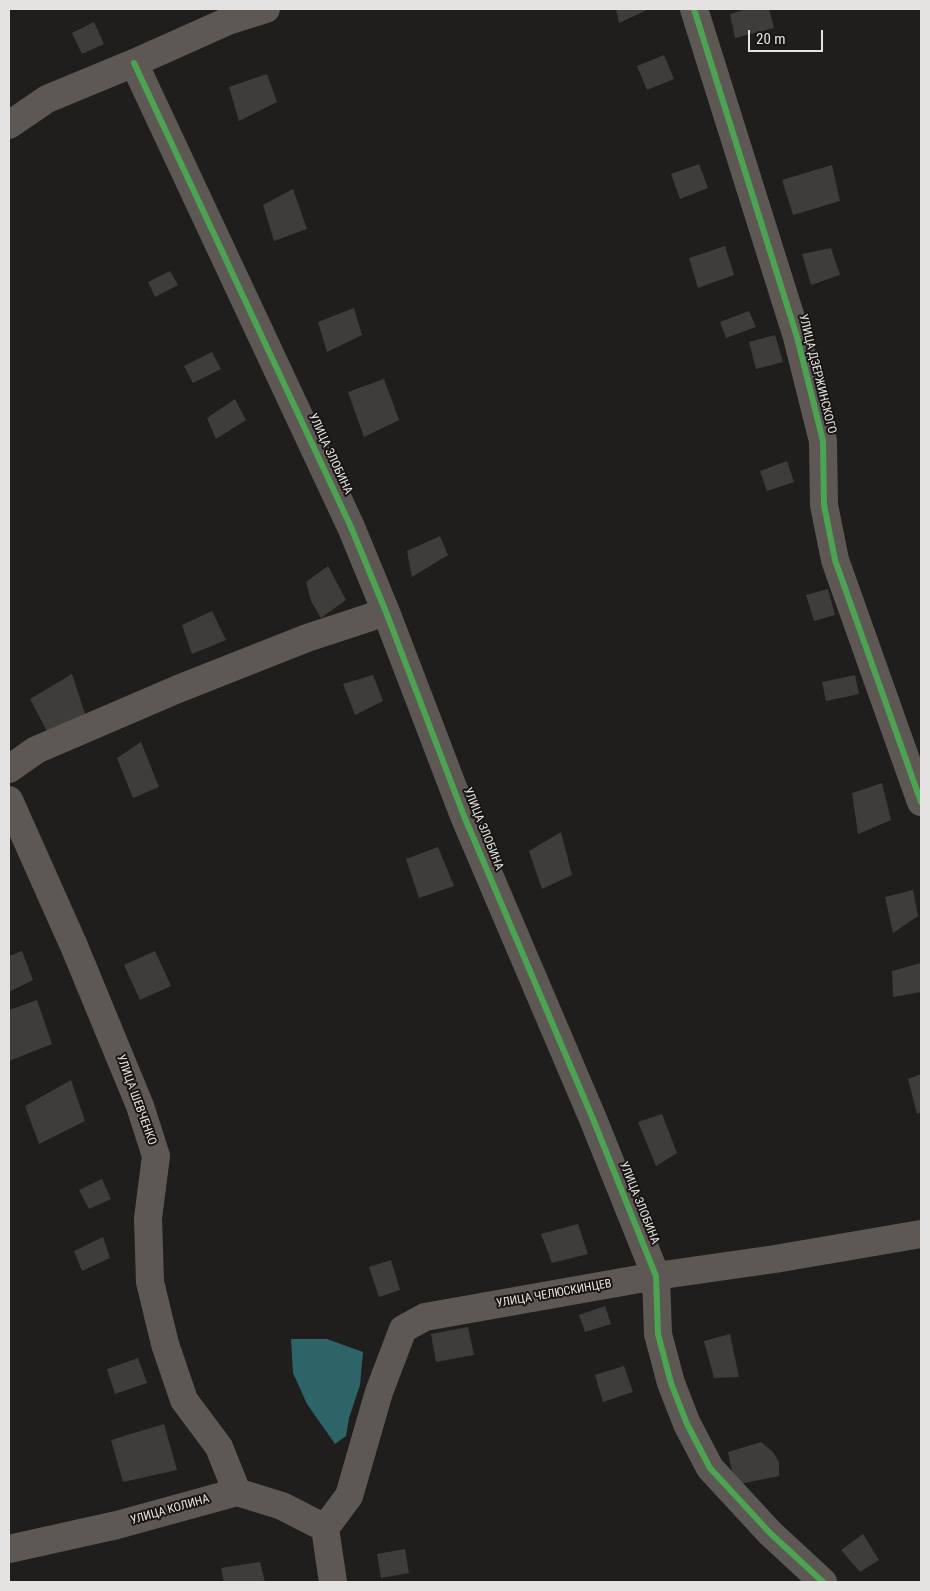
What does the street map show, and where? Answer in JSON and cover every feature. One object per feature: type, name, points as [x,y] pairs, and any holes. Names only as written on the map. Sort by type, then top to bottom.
[{"type":"street","points":[[9,124],[47,99],[228,21],[266,9]]},
{"type":"street","name":"УЛИЦА ДЗЕРЖИНСКОГО","points":[[694,9],[797,337],[823,440],[824,505],[835,560],[921,802]]},
{"type":"street","name":"УЛИЦА ЗЛОБИНА","points":[[134,63],[351,527],[386,612],[464,816],[593,1119],[656,1276],[658,1334],[671,1383],[687,1424],[710,1468],[770,1533],[823,1582]]},
{"type":"street","points":[[9,769],[36,750],[178,689],[306,638],[386,612]]},
{"type":"street","name":"УЛИЦА ШЕВЧЕНКО","points":[[9,800],[74,946],[140,1106],[156,1156],[148,1218],[150,1282],[165,1344],[184,1400],[219,1447],[237,1492]]},
{"type":"street","name":"УЛИЦА ЧЕЛЮСКИНЦЕВ","points":[[325,1528],[349,1496],[379,1392],[403,1329],[425,1317],[656,1276],[775,1259],[921,1234]]},
{"type":"street","points":[[237,1492],[282,1506],[325,1528],[333,1582]]},
{"type":"street","name":"УЛИЦА КОЛИНА","points":[[9,1549],[117,1525],[237,1492]]},
{"type":"water","points":[[291,1339],[327,1339],[363,1352],[360,1385],[349,1418],[346,1436],[335,1444],[307,1404],[293,1373]]},
{"type":"building","points":[[616,9],[649,9],[619,23]]},
{"type":"building","points":[[747,9],[769,9],[774,28],[735,38],[730,14]]},
{"type":"building","points":[[94,22],[104,44],[82,54],[72,33]]},
{"type":"building","points":[[664,55],[674,79],[647,90],[637,66]]},
{"type":"building","points":[[267,74],[277,102],[239,121],[229,87]]},
{"type":"building","points":[[699,164],[708,188],[680,199],[671,174]]},
{"type":"building","points":[[832,165],[840,201],[793,215],[782,180]]},
{"type":"building","points":[[293,189],[307,229],[274,241],[263,205]]},
{"type":"building","points":[[725,246],[734,275],[698,288],[689,258]]},
{"type":"building","points":[[831,248],[840,275],[811,285],[802,254]]},
{"type":"building","points":[[170,271],[178,285],[155,297],[148,282]]},
{"type":"building","points":[[354,308],[362,335],[327,352],[318,322]]},
{"type":"building","points":[[749,311],[756,327],[726,338],[720,322]]},
{"type":"building","points":[[775,335],[783,362],[756,369],[749,342]]},
{"type":"building","points":[[212,352],[221,369],[193,383],[184,366]]},
{"type":"building","points":[[384,379],[399,420],[364,437],[348,392]]},
{"type":"building","points":[[235,399],[246,420],[216,439],[207,418]]},
{"type":"building","points":[[787,461],[794,482],[767,491],[760,471]]},
{"type":"building","points":[[440,536],[448,555],[412,577],[407,551]]},
{"type":"building","points":[[328,566],[346,600],[321,618],[311,601],[306,582]]},
{"type":"building","points":[[828,589],[835,615],[814,621],[806,595]]},
{"type":"building","points":[[212,611],[226,640],[192,654],[182,625]]},
{"type":"building","points":[[72,674],[86,717],[49,735],[30,699]]},
{"type":"building","points":[[373,675],[383,701],[355,715],[343,684]]},
{"type":"building","points":[[855,675],[859,694],[826,701],[822,682]]},
{"type":"building","points":[[141,742],[159,787],[133,798],[117,758]]},
{"type":"building","points":[[882,783],[891,820],[858,834],[852,793]]},
{"type":"building","points":[[561,832],[572,875],[542,889],[529,851]]},
{"type":"building","points":[[438,847],[454,886],[419,898],[406,859]]},
{"type":"building","points":[[913,890],[918,916],[893,933],[885,897]]},
{"type":"building","points":[[22,951],[33,980],[9,992],[9,956]]},
{"type":"building","points":[[155,951],[171,986],[140,1000],[124,965]]},
{"type":"building","points":[[921,963],[921,992],[893,997],[892,971]]},
{"type":"building","points":[[37,1000],[52,1044],[9,1061],[9,1010]]},
{"type":"building","points":[[921,1074],[921,1112],[917,1114],[908,1079]]},
{"type":"building","points":[[71,1080],[85,1121],[39,1144],[25,1106]]},
{"type":"building","points":[[662,1114],[677,1153],[656,1166],[638,1122]]},
{"type":"building","points":[[102,1179],[111,1199],[89,1209],[79,1190]]},
{"type":"building","points":[[578,1224],[588,1254],[552,1263],[541,1234]]},
{"type":"building","points":[[103,1237],[110,1258],[82,1271],[74,1251]]},
{"type":"building","points":[[391,1260],[400,1290],[379,1297],[369,1267]]},
{"type":"building","points":[[605,1306],[611,1324],[585,1332],[579,1315]]},
{"type":"building","points":[[468,1327],[474,1355],[436,1362],[431,1334]]},
{"type":"building","points":[[730,1334],[739,1377],[714,1378],[704,1341]]},
{"type":"building","points":[[138,1358],[147,1383],[115,1394],[107,1369]]},
{"type":"building","points":[[624,1366],[633,1392],[603,1402],[595,1375]]},
{"type":"building","points":[[164,1424],[177,1470],[123,1482],[111,1440]]},
{"type":"building","points":[[761,1442],[773,1452],[779,1462],[779,1476],[735,1485],[728,1452]]},
{"type":"building","points":[[863,1534],[879,1560],[860,1572],[841,1550]]},
{"type":"building","points":[[405,1549],[409,1573],[381,1578],[377,1554]]},
{"type":"building","points":[[260,1562],[265,1582],[224,1582],[221,1568]]},
{"type":"cycle path","points":[[694,9],[797,337],[823,441],[824,505],[835,560],[921,802]]},
{"type":"cycle path","points":[[134,63],[351,527],[386,612],[464,816],[593,1119],[656,1276],[658,1334],[671,1383],[687,1424],[710,1468],[770,1533],[823,1582]]}]
